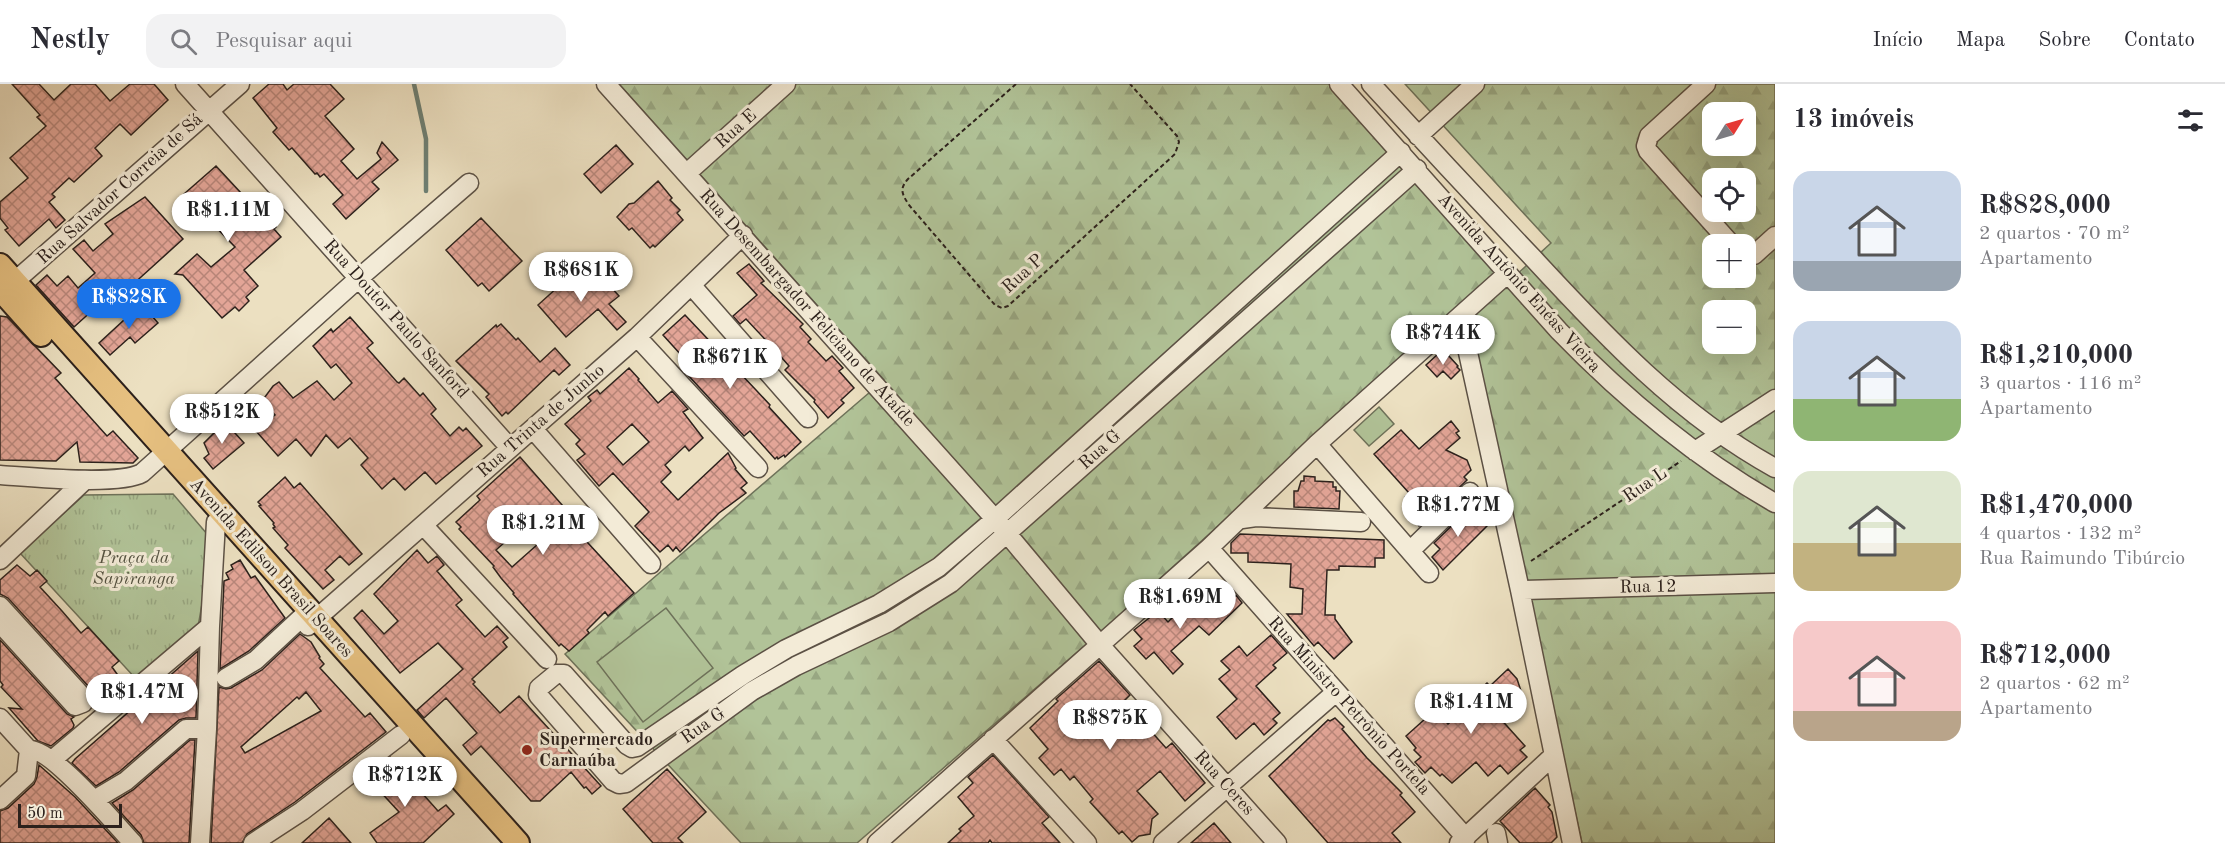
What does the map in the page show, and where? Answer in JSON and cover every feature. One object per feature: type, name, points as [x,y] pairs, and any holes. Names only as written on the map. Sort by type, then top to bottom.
[{"type":"main road","name":"Avenida Edilson Brasil Soares","points":[[0,265],[4,289],[220,519],[309,621],[518,843]]},
{"type":"main road","name":"Avenida Edilson Brasil Soares","points":[[309,621],[401,735],[498,843]]},
{"type":"street","name":"Rua Doutor Paulo Sanford","points":[[184,84],[510,448]]},
{"type":"street","name":"Rua Salvador Correia de Sá","points":[[4,289],[240,84]]},
{"type":"street","name":"Rua Desembargador Feliciano de Ataíde","points":[[606,84],[1001,526]]},
{"type":"street","name":"Rua E","points":[[687,174],[786,84]]},
{"type":"street","name":"Avenida Antônio Enéas Vieira","points":[[1339,84],[1586,360],[1666,430],[1719,469],[1775,503]]},
{"type":"street","name":"Avenida Antônio Enéas Vieira","points":[[1371,84],[1581,310],[1639,367],[1719,435],[1775,468]]},
{"type":"street","points":[[1418,136],[1475,84]]},
{"type":"street","points":[[1706,84],[1649,136],[1646,146],[1722,234]]},
{"type":"street","name":"Rua G","points":[[1401,152],[1001,526],[951,583],[889,622],[796,666],[753,691],[626,783],[619,784],[613,781],[540,699],[537,692],[539,688],[556,674],[564,674],[632,748],[649,740],[743,675],[786,649],[879,604],[1001,526],[1417,169]]},
{"type":"street","points":[[0,475],[85,480],[138,475],[469,183]]},
{"type":"street","name":"Rua Trinta de Junho","points":[[226,678],[256,660],[309,621],[424,526],[637,337],[743,235]]},
{"type":"street","points":[[1756,253],[1775,236]]},
{"type":"street","points":[[888,840],[993,739],[1242,519],[1317,444],[1508,273]]},
{"type":"street","points":[[692,286],[808,418]]},
{"type":"street","points":[[1460,316],[1521,591],[1572,843]]},
{"type":"street","points":[[637,337],[758,468]]},
{"type":"street","points":[[1695,451],[1775,399]]},
{"type":"street","points":[[532,429],[651,564]]},
{"type":"street","points":[[1317,444],[1429,573]]},
{"type":"street","points":[[0,560],[85,480]]},
{"type":"street","points":[[1410,551],[1470,492]]},
{"type":"street","points":[[1242,519],[1256,517],[1361,522]]},
{"type":"street","points":[[200,843],[210,626],[220,519]]},
{"type":"street","points":[[424,526],[547,659]]},
{"type":"street","name":"Rua Ceres","points":[[1001,526],[1100,645],[1277,843]]},
{"type":"street","name":"Rua Ministro Petrônio Portela","points":[[1209,548],[1462,840]]},
{"type":"street","name":"Rua 12","points":[[1521,591],[1775,583]]},
{"type":"street","points":[[0,606],[81,695],[83,703],[75,706],[0,623]]},
{"type":"street","points":[[52,760],[210,626]]},
{"type":"street","points":[[1164,843],[1336,692]]},
{"type":"street","points":[[0,718],[28,750],[26,776],[0,800]]},
{"type":"street","points":[[94,800],[126,781],[186,729],[207,729]]},
{"type":"street","points":[[253,843],[302,811],[401,735]]},
{"type":"street","points":[[993,739],[1087,843]]},
{"type":"street","points":[[649,740],[662,755]]},
{"type":"street","points":[[28,750],[35,749],[52,760],[94,800],[133,843]]},
{"type":"street","points":[[1462,840],[1554,754]]},
{"type":"path","name":"Rua P","points":[[1016,84],[908,179],[902,188],[902,194],[909,205],[995,305],[1002,308],[1008,306],[1175,154],[1179,142],[1176,136],[1132,85]]},
{"type":"path","name":"Rua L","points":[[1516,571],[1695,451]]},
{"type":"green space","points":[[619,84],[1333,84],[1501,271],[1105,628],[857,843],[741,843],[565,654],[884,380]]},
{"type":"green space","points":[[1405,84],[1775,84],[1775,843],[1582,843],[1467,320],[1551,243]]},
{"type":"green space","points":[[1379,407],[1394,424],[1369,446],[1354,430]]},
{"type":"green space","name":"Praça da Sapiranga","points":[[173,494],[213,541],[198,627],[137,680],[20,553],[84,495]]},
{"type":"green space","points":[[666,608],[713,668],[643,722],[597,662]]},
{"type":"building","points":[[12,84],[39,84],[54,100],[71,84],[95,84],[110,101],[130,84],[154,84],[168,100],[131,135],[120,124],[95,148],[102,156],[74,182],[69,178],[52,194],[55,197],[49,202],[65,220],[56,228],[49,219],[19,246],[5,230],[8,228],[0,218],[0,202],[28,178],[10,158],[46,126],[37,117],[40,115]]},
{"type":"building","points":[[269,84],[283,84],[287,90],[294,84],[330,84],[344,99],[325,116],[354,149],[341,161],[357,179],[381,159],[377,153],[382,142],[398,160],[372,182],[379,189],[346,219],[333,204],[343,195],[324,174],[320,177],[317,173],[315,174],[292,148],[289,150],[273,132],[277,128],[253,98]]},
{"type":"building","points":[[616,145],[633,164],[601,193],[584,174]]},
{"type":"building","points":[[216,166],[276,227],[274,229],[281,237],[244,270],[258,286],[246,297],[249,301],[239,311],[235,307],[222,318],[183,275],[175,274],[197,254],[211,267],[235,247],[184,194]]},
{"type":"building","points":[[658,181],[672,198],[670,200],[680,210],[677,213],[683,220],[655,247],[653,245],[650,248],[632,228],[629,230],[617,217],[629,204],[634,203]]},
{"type":"building","points":[[145,197],[183,239],[130,287],[125,281],[74,327],[36,285],[47,275],[57,286],[68,276],[78,288],[95,273],[73,249],[84,240],[93,251],[113,234],[105,224]]},
{"type":"building","points":[[481,218],[522,261],[489,291],[482,283],[478,286],[446,250]]},
{"type":"building","points":[[749,264],[764,281],[761,283],[803,324],[800,327],[811,339],[808,342],[826,361],[832,356],[843,368],[839,371],[854,388],[841,400],[844,403],[828,418],[814,402],[815,400],[785,370],[789,366],[775,350],[746,319],[740,324],[733,316],[757,295],[737,273]]},
{"type":"building","points":[[591,269],[596,275],[598,273],[619,296],[609,304],[626,322],[617,330],[598,309],[566,337],[538,305],[559,286],[563,290],[584,272]]},
{"type":"building","points":[[137,308],[141,311],[145,308],[158,323],[135,343],[130,337],[110,355],[99,343]]},
{"type":"building","points":[[685,315],[770,405],[769,407],[801,442],[785,457],[784,455],[775,459],[750,431],[744,436],[686,373],[692,367],[663,335]]},
{"type":"building","points":[[0,316],[7,317],[61,373],[55,378],[107,436],[113,431],[138,458],[133,463],[80,462],[77,442],[56,461],[0,460]]},
{"type":"building","points":[[350,317],[373,343],[367,348],[397,382],[399,383],[404,378],[420,396],[423,393],[436,409],[431,414],[450,436],[459,427],[463,431],[466,428],[482,446],[436,484],[425,472],[405,490],[394,478],[382,489],[361,465],[368,458],[350,438],[338,448],[326,435],[311,456],[296,439],[278,456],[256,431],[275,415],[262,401],[273,386],[279,382],[293,398],[317,381],[334,400],[352,383],[336,364],[331,368],[313,346],[331,329],[333,332]]},
{"type":"building","points":[[501,324],[516,340],[518,338],[540,362],[555,348],[570,365],[559,375],[554,370],[508,414],[506,412],[502,416],[486,397],[489,394],[456,361],[496,325],[497,327]]},
{"type":"building","points":[[1439,353],[1443,358],[1449,356],[1460,370],[1451,379],[1443,371],[1437,377],[1426,365]]},
{"type":"building","points":[[629,368],[658,403],[672,391],[688,409],[683,412],[703,438],[689,451],[685,446],[665,465],[671,472],[661,482],[678,500],[728,453],[735,469],[747,483],[741,488],[746,493],[719,513],[680,552],[676,547],[673,551],[668,545],[660,552],[635,526],[649,512],[613,473],[599,486],[577,460],[585,454],[576,444],[580,440],[565,424],[591,401],[588,397],[597,390],[600,394]],"holes":[[[632,424],[649,442],[623,465],[607,447]]]},
{"type":"building","points":[[1451,421],[1459,431],[1456,433],[1460,438],[1446,450],[1467,460],[1471,470],[1464,477],[1467,480],[1419,526],[1403,508],[1409,502],[1405,497],[1409,493],[1374,454],[1401,430],[1419,449]]},
{"type":"building","points":[[225,422],[244,443],[213,469],[204,458],[209,454],[204,443]]},
{"type":"building","points":[[520,457],[570,514],[565,518],[634,593],[608,616],[605,612],[587,630],[589,633],[569,651],[561,644],[559,646],[513,594],[494,566],[459,529],[461,527],[456,522],[480,500],[477,496]],"holes":[[[523,526],[538,544],[512,567],[496,550]]]},
{"type":"building","points":[[1304,476],[1315,477],[1315,481],[1333,482],[1336,491],[1340,491],[1339,509],[1294,507],[1294,491],[1298,491],[1301,481],[1304,481]]},
{"type":"building","points":[[285,477],[294,488],[300,483],[362,554],[349,565],[340,556],[325,570],[334,580],[323,589],[285,548],[288,545],[273,528],[274,523],[259,506],[261,505],[258,502]]},
{"type":"building","points":[[1470,508],[1487,526],[1443,570],[1432,557],[1440,549],[1434,543]]},
{"type":"building","points":[[1240,534],[1384,540],[1384,558],[1375,558],[1375,567],[1339,566],[1339,570],[1327,570],[1325,615],[1335,615],[1335,619],[1352,642],[1334,659],[1318,642],[1314,646],[1287,614],[1302,614],[1303,589],[1290,587],[1291,564],[1248,562],[1248,553],[1231,553],[1231,543]]},
{"type":"building","points":[[417,550],[428,563],[437,556],[444,565],[437,571],[462,600],[456,605],[485,637],[497,626],[508,638],[503,642],[507,647],[472,679],[475,682],[473,684],[500,713],[519,696],[601,786],[592,794],[571,772],[540,801],[531,801],[481,746],[471,755],[463,745],[477,733],[446,698],[424,718],[417,710],[463,669],[438,643],[400,673],[354,618],[362,610],[384,634],[398,621],[374,594]]},
{"type":"building","points":[[240,560],[251,578],[255,576],[285,618],[249,651],[220,669],[224,581],[229,579],[226,573],[233,569],[231,565]]},
{"type":"building","points":[[17,565],[30,576],[37,570],[47,581],[40,587],[81,633],[88,627],[119,661],[112,667],[122,681],[103,698],[99,694],[94,699],[89,687],[8,598],[0,594],[0,580]]},
{"type":"building","points":[[1236,595],[1242,603],[1209,635],[1199,626],[1171,651],[1183,664],[1173,674],[1154,652],[1146,659],[1134,646],[1142,639],[1134,630],[1158,611],[1168,622],[1177,613],[1179,616],[1197,600],[1201,604],[1207,601],[1217,612]]},
{"type":"building","points":[[300,634],[311,642],[320,657],[324,664],[320,668],[365,717],[370,713],[386,732],[295,802],[247,834],[242,843],[211,843],[219,687],[231,688],[262,670]],"holes":[[[306,692],[321,711],[245,753],[241,747],[297,697],[299,699]]]},
{"type":"building","points":[[1271,635],[1287,653],[1273,665],[1276,668],[1256,686],[1280,713],[1273,719],[1277,723],[1264,735],[1254,723],[1236,739],[1217,717],[1237,699],[1219,679],[1230,670],[1221,661],[1239,646],[1247,656]]},
{"type":"building","points":[[0,640],[67,714],[74,717],[71,719],[73,728],[51,746],[38,741],[9,708],[22,709],[1,687],[3,685],[0,681]]},
{"type":"building","points":[[198,651],[196,718],[179,720],[119,772],[96,786],[72,763],[75,759]]},
{"type":"building","points":[[1099,661],[1130,695],[1124,701],[1166,748],[1172,743],[1205,783],[1185,801],[1160,771],[1137,791],[1158,814],[1152,819],[1150,834],[1139,836],[1132,842],[1122,831],[1119,834],[1090,802],[1093,799],[1074,776],[1070,780],[1061,769],[1054,775],[1039,758],[1048,749],[1030,728],[1058,701],[1056,699]]},
{"type":"building","points":[[1508,669],[1517,679],[1521,691],[1498,712],[1500,714],[1498,716],[1525,746],[1520,750],[1527,757],[1508,774],[1500,765],[1488,776],[1476,762],[1452,783],[1431,767],[1425,773],[1415,762],[1421,757],[1406,736],[1435,710],[1448,724],[1481,694],[1478,691],[1487,683],[1490,686]]},
{"type":"building","points":[[1335,718],[1367,758],[1402,793],[1400,795],[1415,812],[1392,833],[1401,843],[1328,843],[1269,776],[1328,720]]},
{"type":"building","points":[[190,740],[195,740],[189,843],[144,843],[141,835],[112,803],[133,790]]},
{"type":"building","points":[[993,755],[1049,817],[1042,823],[1060,843],[992,843],[990,840],[988,843],[948,843],[974,816],[958,797],[973,783],[968,777]]},
{"type":"building","points":[[390,757],[438,811],[446,805],[454,814],[423,843],[377,843],[370,833],[399,812],[366,776]]},
{"type":"building","points":[[39,765],[75,797],[118,843],[0,843],[0,811],[8,808],[34,784]]},
{"type":"building","points":[[667,769],[706,812],[678,838],[683,843],[653,843],[623,809]]},
{"type":"building","points":[[1535,788],[1550,805],[1548,807],[1552,812],[1557,837],[1551,843],[1520,843],[1500,821]]},
{"type":"building","points":[[329,818],[351,843],[302,843]]},
{"type":"building","points":[[1214,823],[1231,843],[1191,843]]},
{"type":"waterway","points":[[414,84],[426,139],[426,191]]},
{"type":"place","name":"Supermercado Carnaúba","points":[[527,750]]}]
